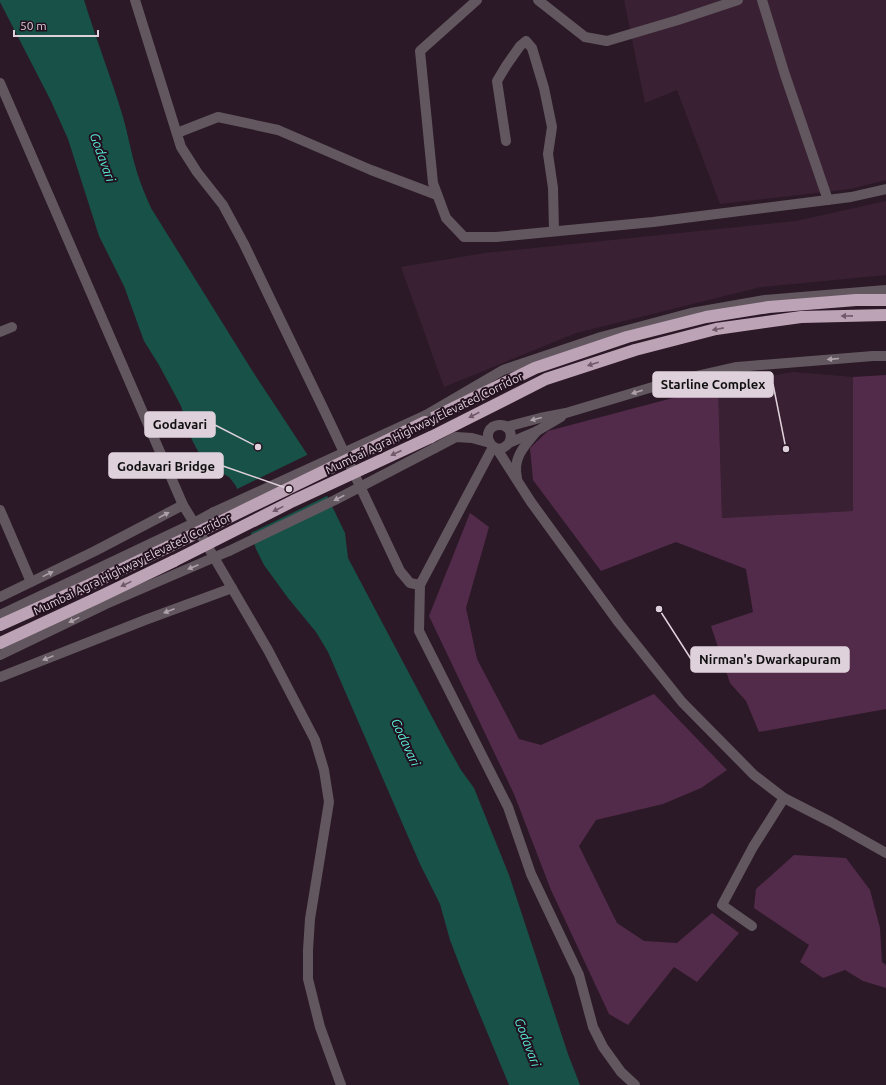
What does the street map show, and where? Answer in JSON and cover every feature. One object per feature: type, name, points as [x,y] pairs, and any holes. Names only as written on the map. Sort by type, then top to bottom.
[{"type":"highway","name":"Mumbai Agra Highway Elevated Corridor","points":[[0,625],[176,544],[535,368],[627,337],[706,317],[770,307],[856,300],[886,300]]},
{"type":"highway","name":"Mumbai Agra Highway Elevated Corridor","points":[[0,643],[95,599],[293,501],[431,437],[546,379],[635,350],[716,329],[801,317],[886,315]]},
{"type":"street","points":[[135,0],[181,147],[197,172],[223,205],[244,244],[332,425],[400,571],[410,583],[420,585]]},
{"type":"street","points":[[477,0],[420,51],[433,183],[446,218],[464,237],[496,237],[653,222],[851,198],[886,189]]},
{"type":"street","points":[[538,0],[585,37],[607,41],[738,0]]},
{"type":"street","points":[[762,0],[785,75],[828,200]]},
{"type":"street","points":[[506,141],[497,81],[520,46],[526,41],[532,48],[544,88],[552,127],[548,154],[553,188],[554,231]]},
{"type":"street","points":[[0,83],[182,505],[268,650],[315,740],[324,770],[329,802],[310,919],[308,980],[320,1027],[341,1085]]},
{"type":"street","points":[[177,133],[218,117],[278,130],[371,170],[437,195]]},
{"type":"street","points":[[0,615],[194,523],[214,512],[426,415],[503,370],[601,337],[690,313],[765,300],[886,290]]},
{"type":"street","points":[[0,332],[12,327]]},
{"type":"street","points":[[506,427],[566,413],[666,384],[736,367],[886,356]]},
{"type":"street","points":[[0,655],[106,604],[229,551],[335,500],[456,438],[472,438],[502,448],[537,431],[566,413]]},
{"type":"street","points":[[517,463],[510,443],[511,434],[509,430],[502,425],[497,425],[489,430],[488,439],[531,502],[619,623],[682,702],[754,775],[784,798],[886,853]]},
{"type":"street","points":[[519,484],[516,471],[518,459],[525,445],[537,431]]},
{"type":"street","points":[[493,446],[420,585],[418,631],[508,807],[531,874],[579,975],[593,1026],[603,1047],[621,1072],[635,1085]]},
{"type":"street","points":[[0,597],[95,551],[182,505]]},
{"type":"street","points":[[0,510],[31,582]]},
{"type":"street","points":[[0,677],[232,588]]},
{"type":"street","points":[[752,926],[722,905],[753,847],[784,798]]},
{"type":"shaded area","points":[[624,0],[886,0],[886,180],[850,189],[720,204],[677,90],[645,103]]},
{"type":"shaded area","points":[[886,201],[886,275],[761,287],[576,333],[444,387],[401,267],[485,253],[796,221]]},
{"type":"shaded area","points":[[793,372],[853,377],[853,511],[722,518],[718,386]]},
{"type":"shaded area","points":[[886,375],[886,709],[759,732],[746,701],[730,683],[711,626],[753,612],[746,569],[676,542],[601,571],[533,480],[530,448],[548,431],[718,386],[722,518],[853,511],[853,377]]},
{"type":"shaded area","points":[[470,513],[489,527],[466,608],[477,659],[519,739],[541,745],[654,694],[727,770],[701,788],[663,804],[596,820],[579,846],[617,923],[644,941],[677,943],[712,913],[739,933],[697,982],[674,967],[628,1025],[609,1014],[551,890],[514,794],[429,616]]},
{"type":"shaded area","points":[[794,855],[846,858],[870,890],[880,928],[882,962],[886,965],[886,988],[863,981],[845,970],[823,978],[800,962],[809,945],[754,908],[756,889]]},
{"type":"water","points":[[0,0],[84,0],[114,87],[137,173],[151,208],[253,372],[307,454],[345,533],[348,558],[448,747],[461,770],[474,788],[509,875],[568,1054],[580,1085],[509,1085],[450,940],[440,904],[420,864],[328,652],[316,632],[288,598],[264,565],[256,549],[236,486],[229,477],[215,469],[200,455],[192,440],[181,406],[144,341],[124,286],[99,236],[68,139],[51,101]]},
{"type":"pier","points":[[309,454],[329,495],[249,534],[235,490]]},
{"type":"place","name":"Godavari","points":[[258,447]]},
{"type":"place","name":"Starline Complex","points":[[786,449]]},
{"type":"place","name":"Godavari Bridge","points":[[289,489]]},
{"type":"place","name":"Nirman's Dwarkapuram","points":[[659,609]]}]
